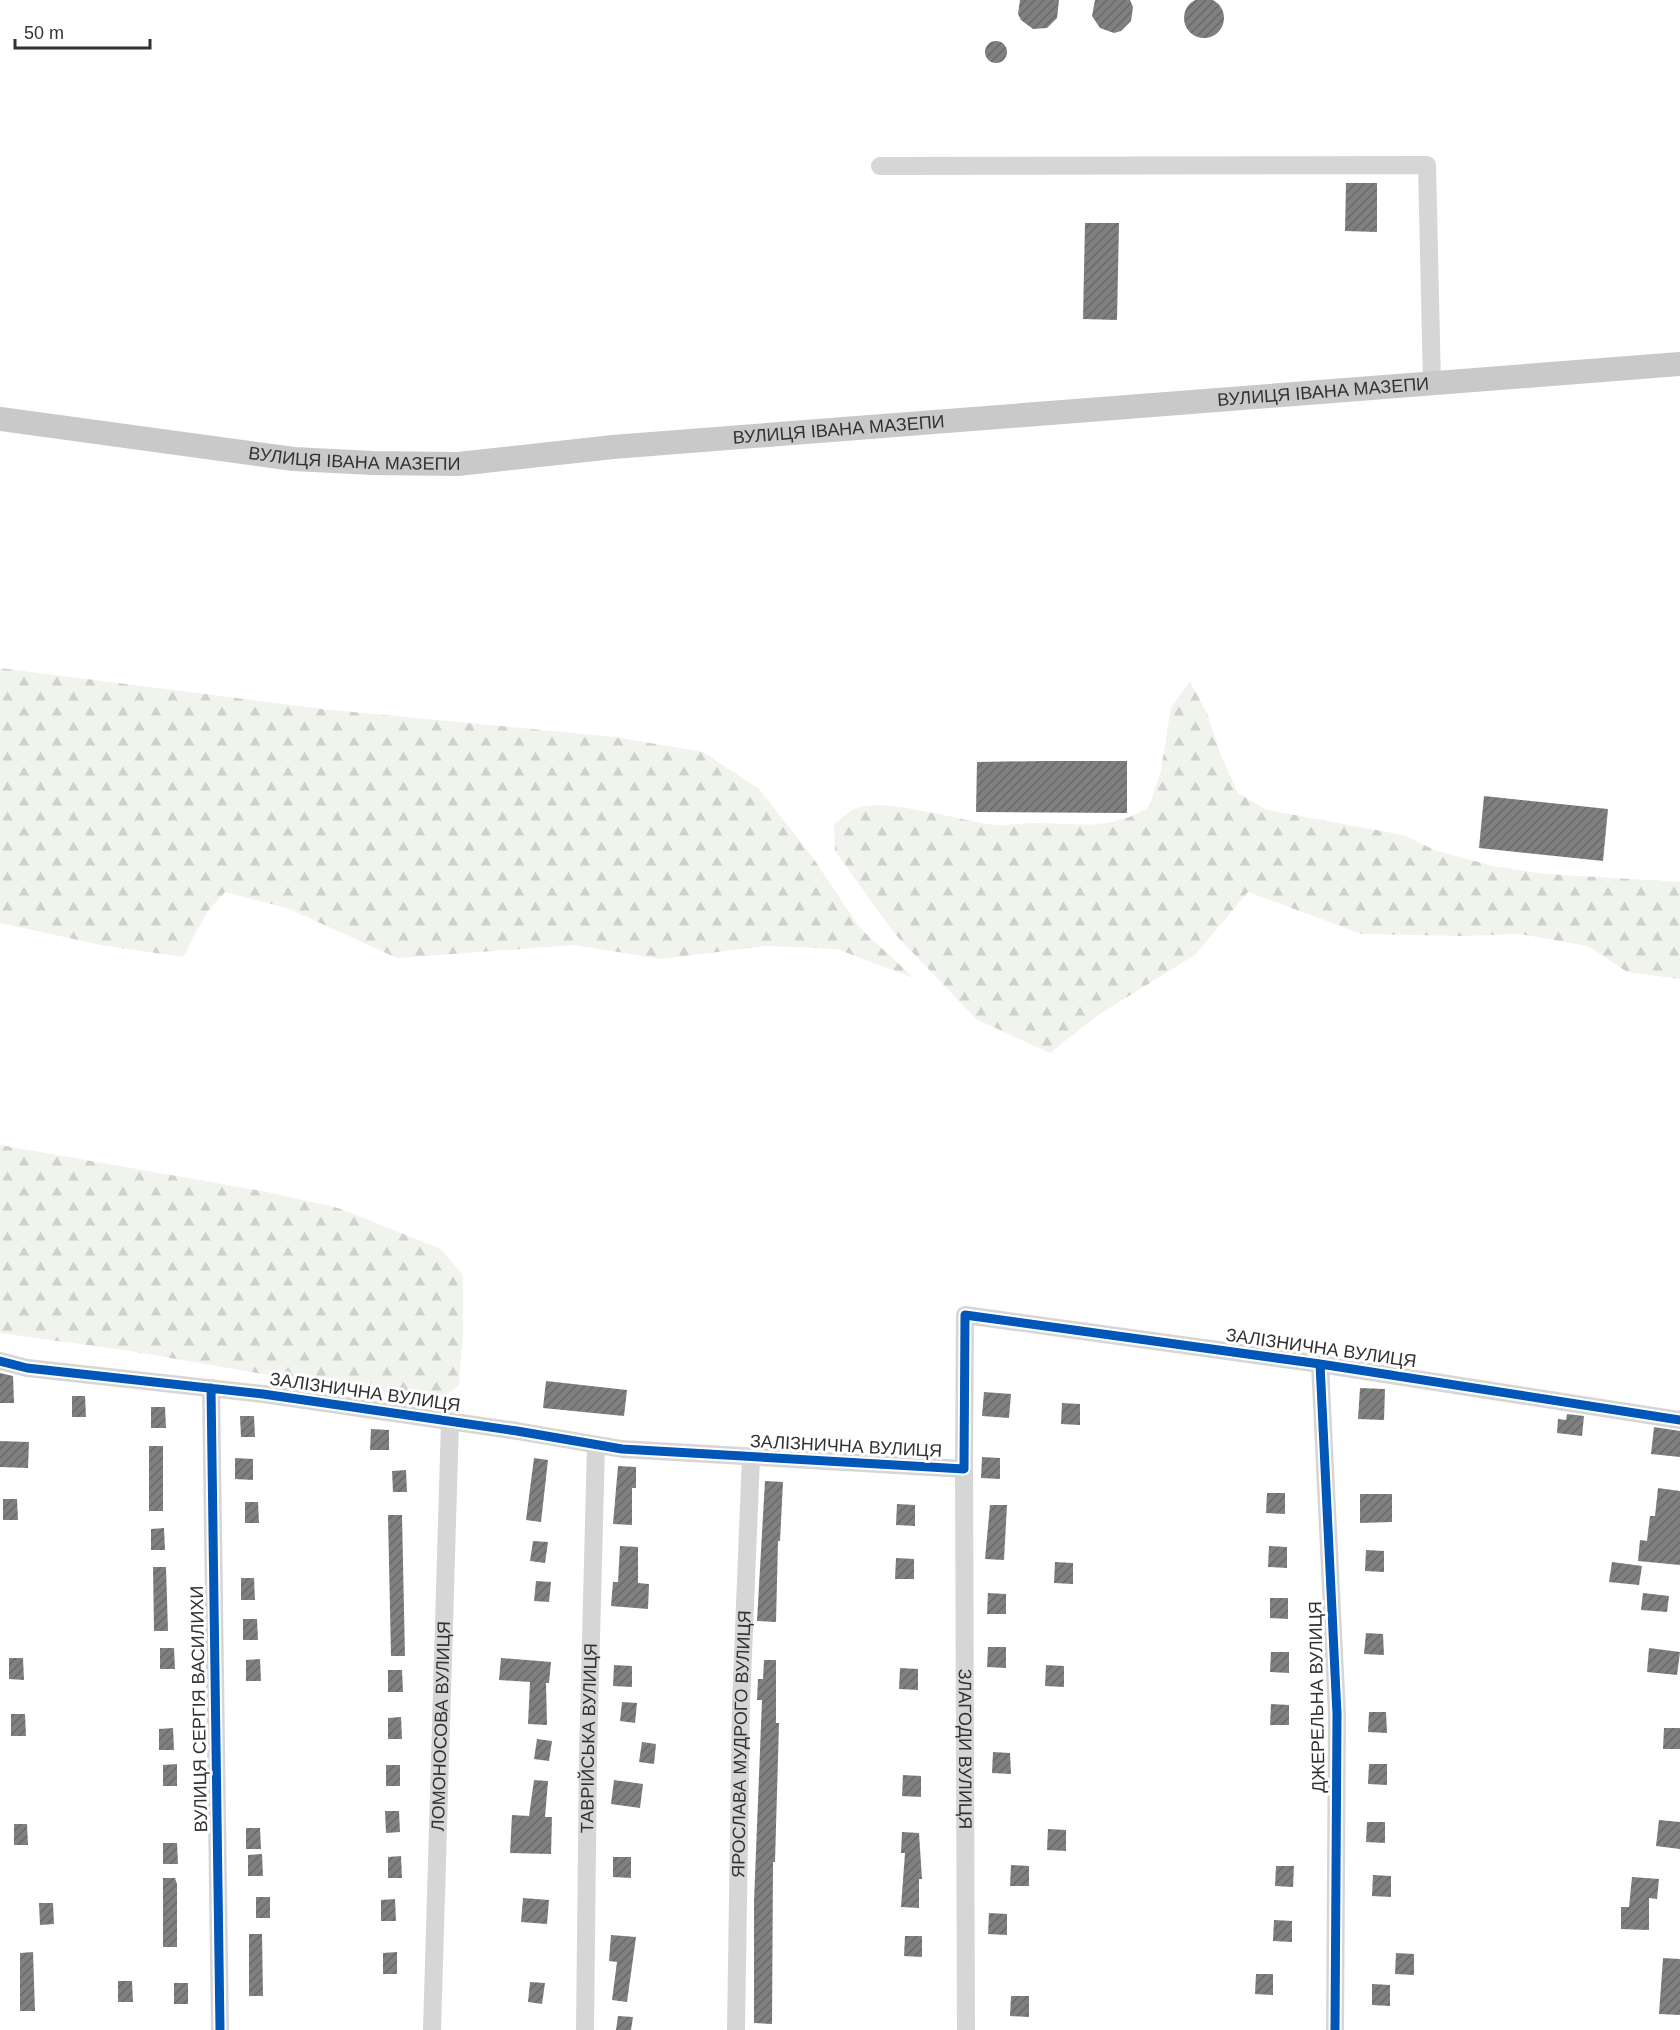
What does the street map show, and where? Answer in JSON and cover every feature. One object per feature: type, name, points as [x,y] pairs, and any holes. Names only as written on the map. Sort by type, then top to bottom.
[{"type":"main road","name":"ВУЛИЦЯ ІВАНА МАЗЕПИ","points":[[0,419],[294,459],[458,464],[613,447],[1680,364]]},
{"type":"street","points":[[880,166],[1427,165],[1432,384]]},
{"type":"street","name":"ЗАЛІЗНИЧНА ВУЛИЦЯ","points":[[0,1361],[27,1368],[211,1388],[450,1421],[622,1449],[964,1469],[964,1316],[1320,1364],[1680,1420]]},
{"type":"street","name":"ДЖЕРЕЛЬНА ВУЛИЦЯ","points":[[1320,1364],[1337,1714],[1335,2030]]},
{"type":"street","name":"ВУЛИЦЯ СЕРГІЯ ВАСИЛИХИ","points":[[211,1388],[219,2030]]},
{"type":"street","name":"ЛОМОНОСОВА ВУЛИЦЯ","points":[[432,2030],[450,1421]]},
{"type":"street","name":"ТАВРІЙСЬКА ВУЛИЦЯ","points":[[585,2030],[588,1755],[596,1444]]},
{"type":"street","name":"ЯРОСЛАВА МУДРОГО ВУЛИЦЯ","points":[[736,2030],[741,1716],[751,1457]]},
{"type":"street","name":"ЗЛАГОДИ ВУЛИЦЯ","points":[[964,1469],[966,2030]]},
{"type":"green space","points":[[0,668],[322,709],[614,737],[703,752],[759,789],[813,858],[860,928],[914,978],[837,949],[767,946],[661,959],[575,945],[397,958],[287,908],[225,892],[207,912],[183,957],[101,945],[0,923]]},
{"type":"green space","points":[[1190,682],[1207,713],[1220,753],[1238,793],[1267,810],[1403,835],[1437,851],[1493,866],[1546,874],[1680,882],[1680,979],[1627,972],[1588,946],[1519,934],[1464,936],[1362,934],[1248,892],[1195,955],[1098,1015],[1050,1053],[976,1019],[895,934],[835,851],[834,824],[852,810],[866,806],[902,807],[1002,825],[1106,823],[1134,815],[1149,807],[1161,771],[1171,707]]},
{"type":"green space","points":[[0,1145],[267,1192],[338,1208],[441,1249],[463,1275],[463,1331],[459,1385],[436,1404],[124,1350],[0,1333]]},
{"type":"building","points":[[1204,-2],[1212,-1],[1218,4],[1223,10],[1223,26],[1218,32],[1212,37],[1204,38],[1196,37],[1190,32],[1185,26],[1184,18],[1185,10],[1190,4],[1196,-1]]},
{"type":"building","points":[[1020,0],[1059,0],[1057,18],[1047,28],[1033,29],[1021,20],[1018,14]]},
{"type":"building","points":[[1095,0],[1130,0],[1133,7],[1131,21],[1121,31],[1114,33],[1100,28],[1092,16]]},
{"type":"building","points":[[992,41],[1000,41],[1007,48],[1007,56],[1000,63],[992,63],[985,56],[985,48]]},
{"type":"building","points":[[1346,183],[1377,183],[1377,232],[1345,231]]},
{"type":"building","points":[[1085,223],[1119,223],[1117,320],[1083,319]]},
{"type":"building","points":[[1127,761],[1127,813],[976,812],[977,762]]},
{"type":"building","points":[[1484,796],[1608,809],[1603,861],[1479,848]]},
{"type":"building","points":[[0,1373],[13,1376],[14,1403],[0,1403]]},
{"type":"building","points":[[546,1381],[627,1390],[624,1416],[543,1408]]},
{"type":"building","points":[[1360,1388],[1385,1389],[1384,1420],[1358,1419]]},
{"type":"building","points":[[984,1392],[1011,1394],[1009,1418],[982,1416]]},
{"type":"building","points":[[72,1396],[85,1396],[86,1417],[72,1417]]},
{"type":"building","points":[[1062,1403],[1080,1404],[1080,1425],[1061,1424]]},
{"type":"building","points":[[151,1407],[165,1407],[166,1428],[151,1428]]},
{"type":"building","points":[[1567,1414],[1584,1416],[1582,1436],[1557,1433],[1558,1419],[1566,1420]]},
{"type":"building","points":[[240,1416],[254,1416],[255,1437],[241,1437]]},
{"type":"building","points":[[1654,1427],[1680,1431],[1680,1457],[1651,1454]]},
{"type":"building","points":[[371,1429],[389,1430],[389,1450],[370,1450]]},
{"type":"building","points":[[0,1441],[29,1442],[28,1468],[0,1467]]},
{"type":"building","points":[[149,1446],[163,1446],[163,1511],[149,1511]]},
{"type":"building","points":[[982,1457],[1000,1458],[1000,1479],[981,1478]]},
{"type":"building","points":[[235,1458],[253,1459],[253,1480],[235,1479]]},
{"type":"building","points":[[534,1458],[548,1460],[541,1522],[526,1520]]},
{"type":"building","points":[[618,1466],[636,1467],[636,1488],[632,1488],[632,1525],[613,1524]]},
{"type":"building","points":[[406,1470],[407,1492],[393,1492],[392,1471]]},
{"type":"building","points":[[765,1481],[783,1482],[780,1541],[778,1541],[776,1622],[757,1621]]},
{"type":"building","points":[[1658,1488],[1680,1491],[1680,1565],[1638,1561],[1640,1540],[1647,1541],[1650,1516],[1655,1516]]},
{"type":"building","points":[[1267,1493],[1285,1493],[1285,1514],[1266,1513]]},
{"type":"building","points":[[1360,1494],[1392,1494],[1392,1522],[1360,1523]]},
{"type":"building","points":[[3,1499],[17,1499],[18,1520],[3,1520]]},
{"type":"building","points":[[245,1502],[258,1502],[259,1523],[245,1523]]},
{"type":"building","points":[[897,1504],[915,1505],[915,1526],[896,1525]]},
{"type":"building","points":[[990,1505],[1007,1505],[1004,1560],[985,1559]]},
{"type":"building","points":[[388,1515],[402,1515],[405,1656],[391,1656]]},
{"type":"building","points":[[164,1528],[165,1550],[151,1550],[151,1529]]},
{"type":"building","points":[[533,1541],[548,1542],[545,1563],[530,1561]]},
{"type":"building","points":[[620,1546],[638,1547],[638,1583],[649,1584],[648,1609],[611,1606],[613,1582],[618,1582]]},
{"type":"building","points":[[1269,1546],[1287,1547],[1287,1568],[1268,1567]]},
{"type":"building","points":[[1366,1550],[1384,1551],[1384,1572],[1365,1571]]},
{"type":"building","points":[[896,1558],[914,1559],[914,1579],[895,1579]]},
{"type":"building","points":[[1055,1562],[1073,1563],[1073,1584],[1054,1583]]},
{"type":"building","points":[[1612,1562],[1642,1566],[1639,1585],[1609,1582]]},
{"type":"building","points":[[153,1567],[166,1567],[168,1631],[154,1631]]},
{"type":"building","points":[[241,1578],[254,1578],[255,1600],[241,1600]]},
{"type":"building","points":[[536,1581],[551,1582],[549,1602],[534,1601]]},
{"type":"building","points":[[988,1593],[1006,1594],[1006,1614],[987,1614]]},
{"type":"building","points":[[1643,1593],[1669,1596],[1667,1612],[1641,1610]]},
{"type":"building","points":[[1270,1598],[1288,1598],[1288,1619],[1270,1618]]},
{"type":"building","points":[[243,1619],[257,1619],[258,1640],[243,1640]]},
{"type":"building","points":[[1366,1633],[1383,1634],[1384,1655],[1364,1654]]},
{"type":"building","points":[[988,1647],[1006,1647],[1006,1668],[987,1667]]},
{"type":"building","points":[[160,1648],[174,1648],[175,1669],[160,1669]]},
{"type":"building","points":[[1649,1648],[1680,1652],[1677,1675],[1647,1672]]},
{"type":"building","points":[[1271,1652],[1289,1652],[1289,1673],[1270,1672]]},
{"type":"building","points":[[9,1658],[23,1658],[24,1680],[9,1679]]},
{"type":"building","points":[[501,1658],[551,1662],[549,1683],[546,1683],[547,1725],[528,1724],[530,1682],[499,1680]]},
{"type":"building","points":[[260,1659],[261,1681],[246,1681],[246,1660]]},
{"type":"building","points":[[764,1660],[776,1660],[776,1723],[779,1723],[775,1862],[773,1862],[772,2024],[754,2023],[754,1902],[762,1700],[757,1700],[758,1679],[763,1679]]},
{"type":"building","points":[[614,1665],[632,1666],[632,1687],[613,1686]]},
{"type":"building","points":[[1046,1665],[1064,1666],[1064,1687],[1045,1686]]},
{"type":"building","points":[[900,1668],[918,1669],[918,1690],[899,1689]]},
{"type":"building","points":[[388,1670],[402,1670],[403,1692],[388,1692]]},
{"type":"building","points":[[622,1702],[637,1703],[635,1723],[620,1721]]},
{"type":"building","points":[[1271,1704],[1289,1705],[1289,1725],[1270,1725]]},
{"type":"building","points":[[1369,1712],[1386,1712],[1387,1733],[1368,1732]]},
{"type":"building","points":[[11,1714],[25,1714],[26,1736],[11,1736]]},
{"type":"building","points":[[401,1717],[402,1739],[388,1739],[388,1718]]},
{"type":"building","points":[[173,1728],[174,1750],[159,1750],[159,1729]]},
{"type":"building","points":[[1664,1728],[1680,1728],[1680,1749],[1663,1749]]},
{"type":"building","points":[[537,1739],[552,1741],[549,1761],[534,1759]]},
{"type":"building","points":[[642,1742],[656,1744],[654,1764],[639,1762]]},
{"type":"building","points":[[993,1752],[1010,1753],[1011,1774],[992,1773]]},
{"type":"building","points":[[177,1764],[177,1786],[163,1786],[163,1765]]},
{"type":"building","points":[[1369,1764],[1387,1764],[1387,1785],[1368,1784]]},
{"type":"building","points":[[386,1765],[400,1765],[400,1786],[386,1786]]},
{"type":"building","points":[[903,1775],[921,1776],[921,1797],[902,1796]]},
{"type":"building","points":[[534,1780],[548,1781],[545,1817],[552,1817],[551,1854],[510,1853],[512,1815],[529,1816]]},
{"type":"building","points":[[614,1780],[643,1784],[640,1808],[611,1804]]},
{"type":"building","points":[[385,1811],[399,1811],[400,1832],[386,1833]]},
{"type":"building","points":[[1659,1820],[1680,1822],[1680,1849],[1656,1846]]},
{"type":"building","points":[[1367,1822],[1385,1822],[1385,1843],[1366,1842]]},
{"type":"building","points":[[14,1824],[27,1824],[28,1845],[14,1845]]},
{"type":"building","points":[[246,1828],[260,1828],[261,1849],[246,1849]]},
{"type":"building","points":[[1048,1829],[1066,1830],[1066,1851],[1047,1850]]},
{"type":"building","points":[[902,1832],[919,1833],[922,1879],[919,1879],[919,1908],[901,1907],[905,1853],[901,1853]]},
{"type":"building","points":[[163,1843],[177,1843],[178,1864],[163,1864]]},
{"type":"building","points":[[262,1854],[263,1876],[248,1876],[248,1855]]},
{"type":"building","points":[[401,1856],[402,1878],[388,1878],[388,1857]]},
{"type":"building","points":[[613,1857],[631,1857],[631,1878],[613,1877]]},
{"type":"building","points":[[1011,1865],[1029,1866],[1029,1886],[1010,1886]]},
{"type":"building","points":[[1276,1866],[1294,1866],[1293,1887],[1275,1886]]},
{"type":"building","points":[[1373,1875],[1391,1876],[1391,1897],[1372,1896]]},
{"type":"building","points":[[1632,1877],[1659,1879],[1657,1899],[1649,1898],[1649,1930],[1621,1929],[1621,1907],[1629,1907]]},
{"type":"building","points":[[163,1878],[175,1878],[177,1884],[177,1947],[163,1947]]},
{"type":"building","points":[[256,1897],[270,1897],[270,1918],[256,1918]]},
{"type":"building","points":[[523,1898],[549,1900],[547,1924],[521,1922]]},
{"type":"building","points":[[395,1899],[396,1921],[381,1921],[381,1900]]},
{"type":"building","points":[[39,1903],[53,1903],[54,1924],[40,1925]]},
{"type":"building","points":[[989,1913],[1007,1914],[1007,1935],[988,1934]]},
{"type":"building","points":[[1274,1920],[1292,1921],[1292,1942],[1273,1941]]},
{"type":"building","points":[[249,1934],[262,1934],[263,1996],[249,1996]]},
{"type":"building","points":[[611,1935],[636,1937],[627,2002],[612,2000],[617,1962],[609,1961]]},
{"type":"building","points":[[905,1936],[922,1936],[922,1957],[904,1956]]},
{"type":"building","points":[[33,1952],[35,2011],[20,2011],[20,1953]]},
{"type":"building","points":[[397,1952],[397,1974],[383,1974],[383,1953]]},
{"type":"building","points":[[1396,1953],[1414,1954],[1414,1975],[1395,1974]]},
{"type":"building","points":[[1663,1958],[1680,1959],[1680,2015],[1659,2014]]},
{"type":"building","points":[[1256,1974],[1273,1974],[1273,1995],[1255,1994]]},
{"type":"building","points":[[118,1981],[132,1981],[133,2002],[118,2002]]},
{"type":"building","points":[[530,1982],[545,1983],[542,2004],[528,2002]]},
{"type":"building","points":[[174,1983],[188,1983],[188,2004],[174,2004]]},
{"type":"building","points":[[1372,1984],[1390,1985],[1390,2006],[1372,2005]]},
{"type":"building","points":[[1011,1996],[1029,1996],[1029,2017],[1010,2016]]},
{"type":"building","points":[[618,2016],[633,2017],[631,2030],[616,2030]]},
{"type":"cycle path","points":[[0,1361],[27,1368],[263,1394],[517,1431],[622,1449],[964,1469],[965,1315],[1320,1364],[1680,1420]]},
{"type":"cycle path","points":[[1320,1364],[1337,1714],[1335,2030]]},
{"type":"cycle path","points":[[211,1388],[220,2030]]}]
